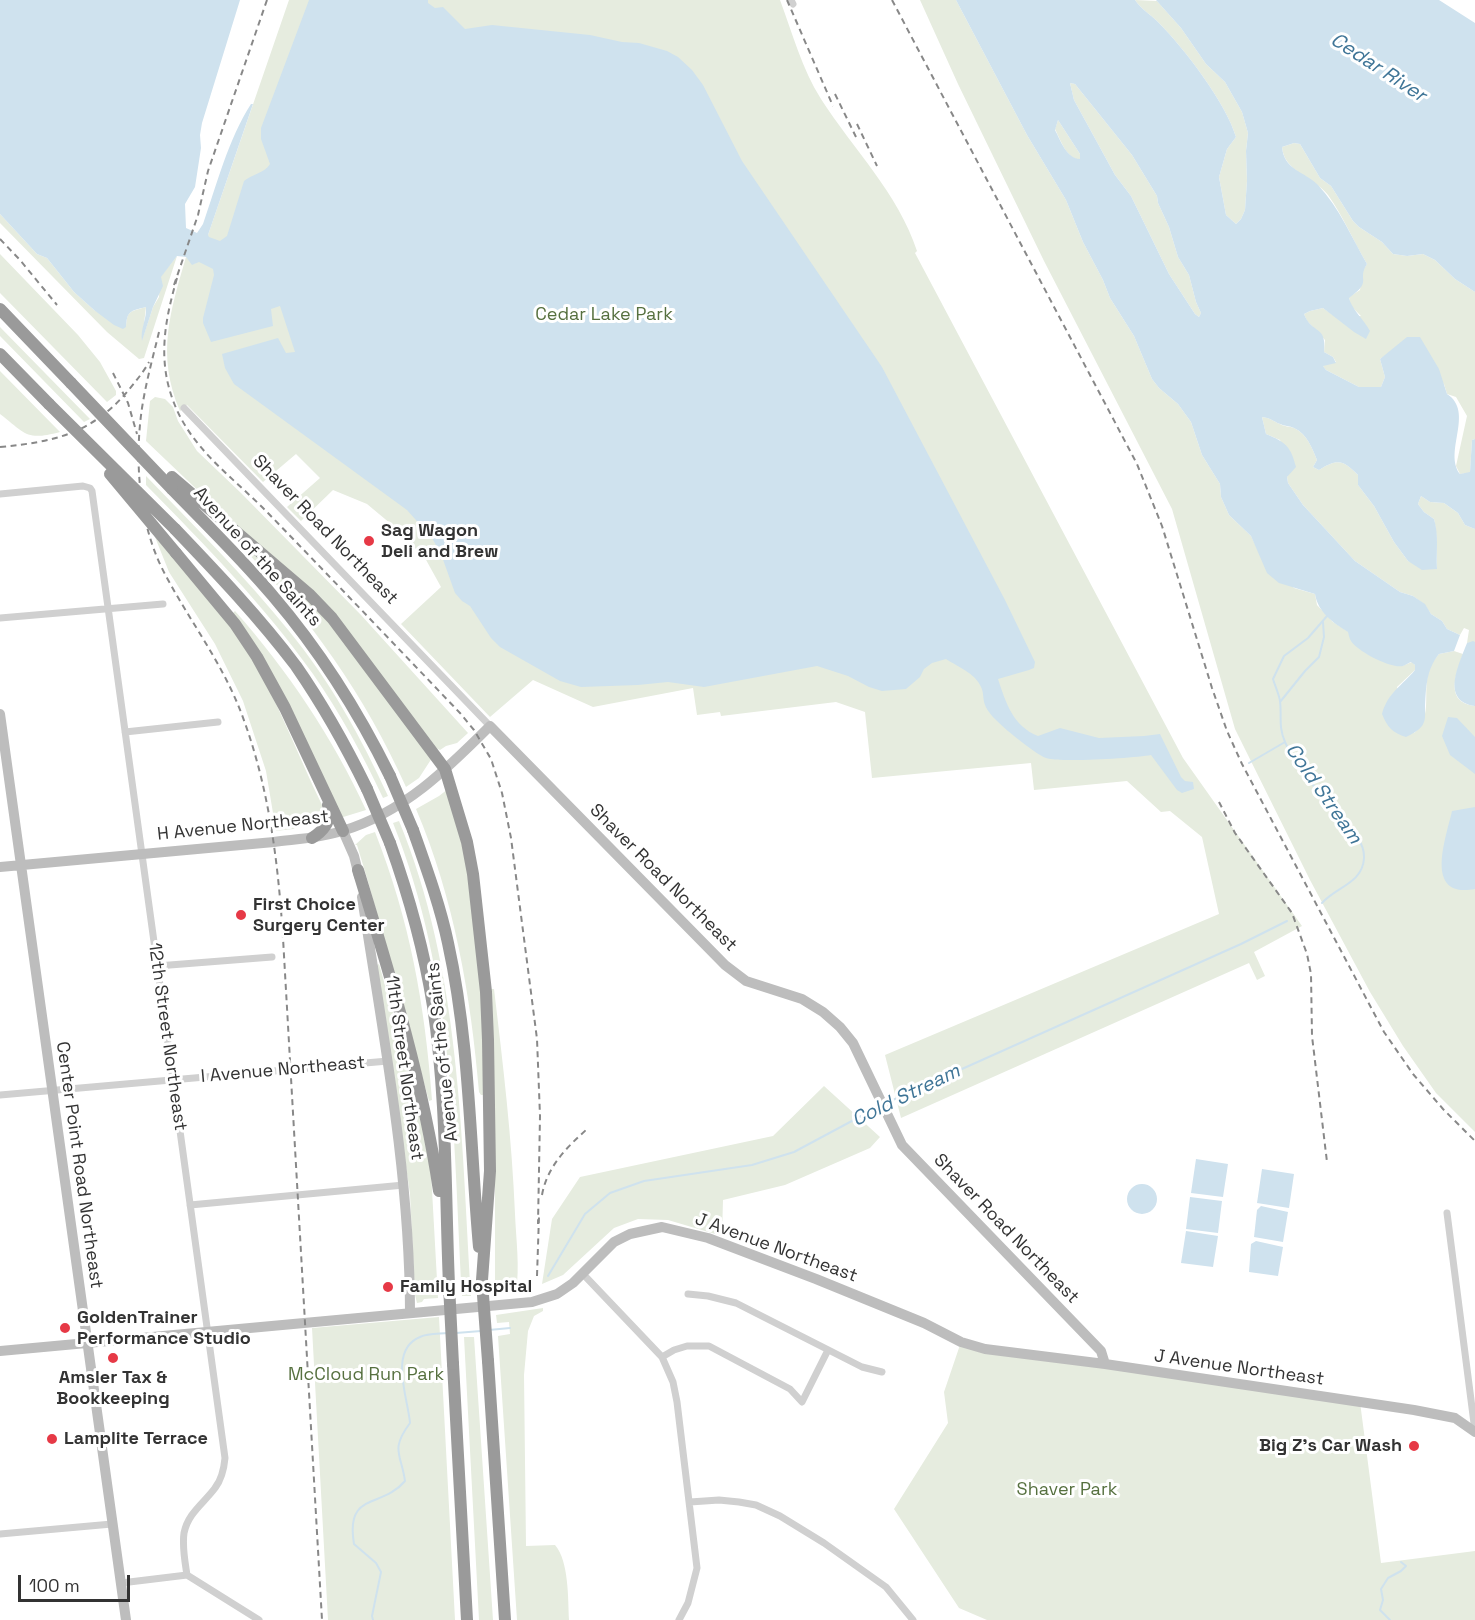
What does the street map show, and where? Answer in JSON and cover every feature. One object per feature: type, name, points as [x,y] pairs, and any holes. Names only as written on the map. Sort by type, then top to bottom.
[{"type":"highway","name":"Avenue of the Saints","points":[[0,309],[128,444],[172,483],[272,594],[305,635],[353,707],[390,776],[413,830],[442,921],[459,1003],[488,1361],[505,1620]]},
{"type":"highway","name":"Avenue of the Saints","points":[[0,354],[175,529],[254,613],[296,667],[332,722],[367,789],[390,843],[414,919],[433,1007],[440,1074],[466,1620]]},
{"type":"highway","points":[[80,435],[228,616],[257,657],[285,708],[343,831]]},
{"type":"highway","points":[[172,483],[309,594],[332,618],[445,769],[473,874],[486,992],[490,1171],[482,1281]]},
{"type":"highway","points":[[312,838],[328,821],[330,812],[324,793]]},
{"type":"highway","points":[[358,870],[426,1110],[447,1243]]},
{"type":"street","name":"Shaver Road Northeast","points":[[184,408],[490,726],[725,965],[746,981],[802,999],[823,1011],[840,1027],[853,1043],[895,1133],[906,1150],[1101,1351],[1105,1364]]},
{"type":"street","name":"12th Street Northeast","points":[[0,494],[83,486],[92,491],[225,1458],[223,1474],[216,1487],[193,1512],[187,1523],[184,1535],[187,1575]]},
{"type":"street","points":[[0,618],[163,604]]},
{"type":"street","name":"Center Point Road Northeast","points":[[0,714],[126,1620]]},
{"type":"street","points":[[125,732],[218,722]]},
{"type":"street","name":"H Avenue Northeast","points":[[0,867],[312,838],[343,831],[375,819],[422,790],[490,726]]},
{"type":"street","name":"11th Street Northeast","points":[[343,831],[358,870],[387,1061],[404,1185],[409,1243],[410,1313]]},
{"type":"street","points":[[157,966],[272,957]]},
{"type":"street","name":"I Avenue Northeast","points":[[0,1095],[387,1061]]},
{"type":"street","points":[[190,1205],[404,1185]]},
{"type":"street","points":[[1447,1213],[1475,1432]]},
{"type":"street","name":"J Avenue Northeast","points":[[0,1351],[531,1302],[557,1294],[583,1274],[614,1242],[630,1234],[662,1227],[708,1238],[924,1323],[961,1342],[985,1349],[1105,1364],[1413,1410],[1455,1418],[1475,1432]]},
{"type":"street","points":[[583,1274],[662,1357],[673,1382],[697,1568],[688,1603],[679,1620]]},
{"type":"street","points":[[688,1294],[736,1303],[862,1368],[882,1372]]},
{"type":"street","points":[[662,1357],[687,1346],[709,1346],[789,1389],[802,1402],[828,1350]]},
{"type":"street","points":[[690,1502],[719,1500],[739,1502],[756,1505],[780,1516],[826,1544],[879,1582],[897,1598],[913,1620]]},
{"type":"street","points":[[0,1534],[112,1524]]},
{"type":"street","points":[[121,1584],[187,1575],[260,1620]]},
{"type":"green space","name":"Cedar Lake Park","points":[[289,0],[780,0],[814,87],[887,191],[909,230],[917,251],[915,253],[1183,758],[1302,926],[1254,952],[1265,976],[1257,980],[1249,963],[901,1118],[885,1055],[1219,914],[1202,837],[1170,811],[1161,812],[1127,781],[1034,790],[1031,763],[872,778],[865,712],[836,702],[721,716],[720,712],[697,715],[693,688],[593,707],[533,680],[490,717],[401,624],[441,587],[425,558],[391,524],[367,504],[333,490],[301,521],[287,507],[320,478],[296,454],[263,482],[187,405],[180,411],[173,391],[167,352],[175,296],[186,257],[194,264],[199,261]]},
{"type":"green space","points":[[920,0],[956,0],[1027,135],[1066,200],[1083,242],[1110,298],[1134,336],[1152,379],[1178,404],[1191,422],[1202,455],[1220,484],[1221,497],[1229,515],[1251,536],[1260,554],[1294,588],[1315,594],[1317,605],[1333,622],[1402,666],[1412,662],[1415,665],[1415,670],[1397,687],[1414,733],[1424,718],[1428,674],[1433,661],[1439,654],[1454,651],[1463,654],[1456,678],[1456,693],[1459,699],[1475,706],[1475,1132],[1436,1093],[1403,1046],[1370,992],[1310,880],[1235,729],[1172,509],[1044,261]]},
{"type":"green space","points":[[1135,0],[1157,1],[1181,28],[1206,64],[1225,82],[1242,112],[1248,133],[1247,181],[1245,210],[1236,224],[1226,215],[1219,177],[1227,149],[1236,137],[1231,123],[1214,93],[1191,61],[1158,22]]},
{"type":"green space","points":[[1070,83],[1075,84],[1132,155],[1157,196],[1178,257],[1189,275],[1201,313],[1199,317],[1169,274],[1131,196],[1115,175],[1074,100]]},
{"type":"green space","points":[[1058,120],[1080,154],[1080,160],[1071,156],[1062,144],[1055,129]]},
{"type":"green space","points":[[1294,143],[1300,144],[1320,178],[1331,186],[1359,227],[1382,242],[1393,254],[1407,256],[1423,254],[1435,260],[1455,279],[1475,292],[1475,439],[1472,440],[1470,473],[1460,474],[1456,466],[1467,416],[1456,397],[1447,394],[1444,384],[1392,351],[1380,359],[1385,377],[1381,387],[1359,387],[1326,370],[1322,365],[1336,362],[1333,357],[1324,352],[1325,340],[1307,321],[1304,314],[1323,308],[1337,318],[1361,316],[1350,305],[1349,297],[1360,290],[1363,270],[1367,264],[1328,195],[1288,163],[1282,147]]},
{"type":"green space","points":[[0,214],[37,254],[47,258],[74,292],[94,310],[126,327],[130,312],[146,307],[142,340],[153,307],[159,297],[160,277],[177,256],[144,358],[139,359],[107,332],[0,223]]},
{"type":"green space","points":[[0,254],[78,335],[100,362],[116,391],[116,395],[107,402],[0,293]]},
{"type":"green space","points":[[0,327],[90,419],[84,422],[0,336]]},
{"type":"green space","points":[[0,371],[60,432],[33,436],[21,431],[0,414]]},
{"type":"green space","points":[[155,397],[165,399],[173,407],[178,421],[197,451],[361,615],[468,733],[457,743],[440,750],[436,748],[353,638],[146,441],[150,401]]},
{"type":"green space","points":[[1262,417],[1294,428],[1302,434],[1317,460],[1313,467],[1319,470],[1340,462],[1358,475],[1358,485],[1374,506],[1394,542],[1408,561],[1437,569],[1434,519],[1418,504],[1421,496],[1430,502],[1444,503],[1458,513],[1465,525],[1475,529],[1475,642],[1467,643],[1469,630],[1464,628],[1460,635],[1447,629],[1424,604],[1413,596],[1400,592],[1355,561],[1303,505],[1288,483],[1287,477],[1290,472],[1280,440],[1266,434]]},
{"type":"green space","points":[[146,476],[237,571],[304,650],[344,710],[388,796],[383,798],[342,719],[313,674],[275,624],[233,576],[146,485]]},
{"type":"green space","points":[[155,537],[227,622],[259,670],[322,805],[321,819],[293,829],[276,831],[266,771],[243,701],[215,644],[169,572]]},
{"type":"green space","points":[[241,542],[330,623],[432,758],[419,778],[406,787],[373,721],[334,658],[289,600],[240,545]]},
{"type":"green space","points":[[235,611],[273,657],[308,706],[339,757],[366,810],[340,818],[232,614]]},
{"type":"green space","points":[[448,789],[464,847],[481,983],[484,1095],[479,1092],[466,984],[451,912],[416,809]]},
{"type":"green space","points":[[399,821],[419,878],[435,936],[446,995],[460,1115],[471,1296],[462,1296],[453,1116],[440,998],[429,939],[413,881],[393,823]]},
{"type":"green space","points":[[375,832],[398,898],[414,964],[429,1065],[432,1100],[429,1101],[367,878],[357,845],[355,845],[366,835]]},
{"type":"green space","points":[[379,964],[415,1089],[431,1172],[438,1298],[424,1299],[417,1303],[410,1194],[377,965]]},
{"type":"green space","points":[[490,989],[494,989],[507,1102],[518,1263],[516,1292],[495,1294],[495,1128]]},
{"type":"green space","points":[[824,1086],[880,1137],[870,1148],[785,1185],[723,1200],[722,1236],[668,1220],[638,1219],[614,1228],[563,1275],[542,1284],[552,1219],[580,1177],[773,1136]]},
{"type":"green space","points":[[543,1308],[543,1311],[534,1316],[528,1331],[524,1375],[526,1546],[555,1545],[560,1552],[567,1581],[569,1620],[517,1620],[498,1336],[510,1334],[509,1322],[497,1323],[496,1315]]},
{"type":"green space","name":"McCloud Run Park","points":[[439,1317],[455,1620],[328,1620],[312,1328]]},
{"type":"green space","points":[[464,1337],[474,1337],[493,1620],[479,1620]]},
{"type":"green space","name":"Shaver Park","points":[[961,1342],[1360,1402],[1381,1563],[1475,1551],[1475,1620],[987,1620],[959,1608],[894,1509],[948,1423],[944,1392]]},
{"type":"water","name":"Cedar Lake Park","points":[[0,0],[240,0],[202,123],[195,187],[185,204],[186,228],[197,233],[203,224],[236,132],[253,104],[208,235],[220,241],[227,236],[244,181],[270,164],[261,139],[261,128],[309,0],[428,0],[428,3],[435,8],[443,7],[465,29],[492,25],[590,35],[639,43],[667,51],[678,57],[703,85],[742,161],[882,367],[1005,600],[1035,662],[1034,668],[998,679],[1016,720],[1029,732],[1038,736],[1060,728],[1099,738],[1160,734],[1181,777],[1185,781],[1193,782],[1194,789],[1182,793],[1177,790],[1151,755],[1081,760],[1046,758],[999,723],[987,708],[982,690],[975,678],[946,659],[932,663],[924,669],[920,677],[906,689],[882,691],[817,666],[704,687],[668,682],[581,687],[560,681],[500,647],[491,638],[470,606],[455,593],[441,554],[432,538],[407,510],[234,384],[225,368],[222,354],[278,338],[286,353],[295,352],[280,306],[271,309],[273,326],[211,342],[203,318],[214,275],[213,269],[199,262],[192,265],[186,257],[177,256],[161,277],[163,286],[153,307],[142,341],[146,307],[130,312],[126,327],[123,329],[114,325],[74,292],[47,258],[37,254],[0,214]]},
{"type":"water","name":"Cedar River","points":[[956,0],[1135,0],[1158,22],[1191,61],[1214,93],[1231,123],[1236,137],[1227,149],[1219,177],[1226,215],[1236,224],[1245,210],[1247,181],[1248,133],[1242,112],[1225,82],[1206,64],[1181,28],[1156,0],[1439,0],[1475,23],[1475,292],[1455,279],[1435,260],[1423,254],[1407,256],[1393,254],[1382,242],[1353,221],[1331,186],[1320,178],[1300,144],[1294,143],[1282,147],[1286,161],[1313,180],[1326,194],[1367,264],[1363,274],[1363,284],[1349,298],[1370,331],[1366,339],[1323,308],[1304,314],[1307,321],[1321,333],[1324,352],[1333,357],[1336,363],[1323,366],[1326,370],[1359,387],[1381,387],[1385,377],[1380,359],[1407,337],[1420,337],[1439,369],[1447,394],[1455,402],[1458,411],[1455,455],[1460,474],[1470,472],[1472,440],[1475,439],[1475,529],[1465,525],[1458,513],[1444,503],[1430,502],[1421,496],[1418,504],[1434,519],[1437,544],[1437,569],[1422,570],[1408,561],[1394,542],[1374,506],[1358,485],[1358,475],[1353,470],[1340,462],[1319,470],[1313,467],[1317,460],[1308,442],[1299,431],[1262,417],[1266,434],[1287,446],[1292,455],[1296,467],[1287,477],[1288,483],[1303,505],[1355,561],[1400,592],[1413,596],[1425,604],[1431,614],[1442,621],[1447,629],[1460,635],[1454,651],[1439,654],[1431,666],[1426,686],[1425,720],[1415,732],[1406,737],[1397,734],[1388,726],[1382,714],[1388,700],[1415,670],[1415,665],[1411,662],[1403,666],[1391,665],[1360,650],[1351,641],[1348,632],[1323,611],[1315,594],[1279,583],[1267,573],[1251,536],[1229,515],[1221,497],[1220,484],[1202,455],[1191,422],[1178,404],[1152,379],[1134,336],[1110,298],[1083,242],[1066,200],[1027,135]],"holes":[[[1070,83],[1075,84],[1132,155],[1157,196],[1178,257],[1189,275],[1201,313],[1199,317],[1169,274],[1131,196],[1115,175],[1074,100]],[[1058,120],[1080,154],[1080,159],[1071,156],[1062,144],[1055,130]]]},
{"type":"water","points":[[1475,642],[1475,706],[1464,703],[1458,697],[1455,689],[1460,661],[1467,643]]},
{"type":"water","points":[[1448,717],[1457,718],[1475,737],[1475,774],[1450,755],[1442,736]]},
{"type":"water","points":[[1475,807],[1475,889],[1459,890],[1449,885],[1443,876],[1443,850],[1452,811]]},
{"type":"water","points":[[1196,1159],[1228,1164],[1223,1197],[1191,1193]]},
{"type":"water","points":[[1262,1169],[1294,1174],[1289,1208],[1257,1203]]},
{"type":"water","points":[[1142,1184],[1153,1188],[1157,1199],[1153,1210],[1142,1214],[1131,1210],[1127,1199],[1131,1188]]},
{"type":"water","points":[[1190,1197],[1222,1201],[1218,1233],[1186,1229]]},
{"type":"water","points":[[1261,1206],[1288,1212],[1283,1242],[1254,1237],[1257,1210]]},
{"type":"water","points":[[1186,1231],[1218,1236],[1213,1267],[1181,1263]]},
{"type":"water","points":[[1256,1241],[1283,1247],[1278,1276],[1249,1272],[1251,1244]]},
{"type":"waterway","name":"Cold Stream","points":[[1322,903],[1359,873],[1364,858],[1363,850],[1357,836],[1329,806],[1289,751],[1282,731],[1280,701],[1273,679],[1284,656],[1308,638],[1327,616]]},
{"type":"waterway","points":[[1280,702],[1319,657],[1324,637],[1323,622]]},
{"type":"waterway","points":[[1249,763],[1285,742]]},
{"type":"waterway","name":"Cold Stream","points":[[886,1103],[1241,944],[1287,921]]},
{"type":"waterway","name":"Cold Stream","points":[[548,1276],[585,1214],[610,1193],[644,1181],[752,1165],[794,1152],[878,1107]]},
{"type":"waterway","name":"Cold Stream","points":[[489,1330],[510,1328]]},
{"type":"waterway","name":"Cold Stream","points":[[456,1333],[481,1331]]},
{"type":"waterway","name":"Cold Stream","points":[[373,1620],[381,1572],[376,1563],[354,1544],[355,1516],[360,1508],[396,1490],[405,1481],[398,1452],[400,1440],[410,1423],[402,1375],[405,1352],[410,1343],[420,1337],[448,1333]]},
{"type":"waterway","points":[[1390,1620],[1380,1610],[1383,1600],[1381,1589],[1388,1578],[1406,1566],[1401,1562]]},
{"type":"railway","points":[[174,285],[198,215],[208,171],[267,0]]},
{"type":"railway","points":[[787,0],[833,106]]},
{"type":"railway","points":[[892,0],[1137,464],[1162,526],[1227,731],[1242,764],[1384,1032],[1413,1074],[1475,1141]]},
{"type":"railway","points":[[835,94],[856,137]]},
{"type":"railway","points":[[857,124],[877,166]]},
{"type":"railway","points":[[0,239],[57,305]]},
{"type":"railway","points":[[177,278],[166,325],[164,356],[169,387],[182,420],[215,463],[268,513],[460,713],[474,730],[491,759],[502,793],[511,838],[537,1039],[540,1116],[538,1224]]},
{"type":"railway","points":[[159,332],[142,408],[140,429],[139,472],[144,516],[157,557],[166,576],[226,678],[242,715],[266,797],[275,853],[283,938],[322,1620]]},
{"type":"railway","points":[[0,447],[37,442],[85,427],[99,418],[127,392],[149,362]]},
{"type":"railway","points":[[113,373],[128,403],[137,434]]},
{"type":"railway","points":[[1219,802],[1235,833],[1292,913],[1307,954],[1311,974],[1312,1036],[1327,1162]]},
{"type":"railway","points":[[542,1195],[553,1167],[586,1130]]},
{"type":"railway","points":[[537,1276],[539,1216]]},
{"type":"place","name":"Sag Wagon Deli and Brew","points":[[369,541]]},
{"type":"place","name":"First Choice Surgery Center","points":[[241,915]]},
{"type":"place","name":"Family Hospital","points":[[388,1287]]},
{"type":"place","name":"GoldenTrainer Performance Studio","points":[[65,1328]]},
{"type":"place","name":"Amsler Tax & Bookkeeping","points":[[113,1358]]},
{"type":"place","name":"Lamplite Terrace","points":[[52,1439]]},
{"type":"place","name":"Big Z's Car Wash","points":[[1414,1446]]}]
